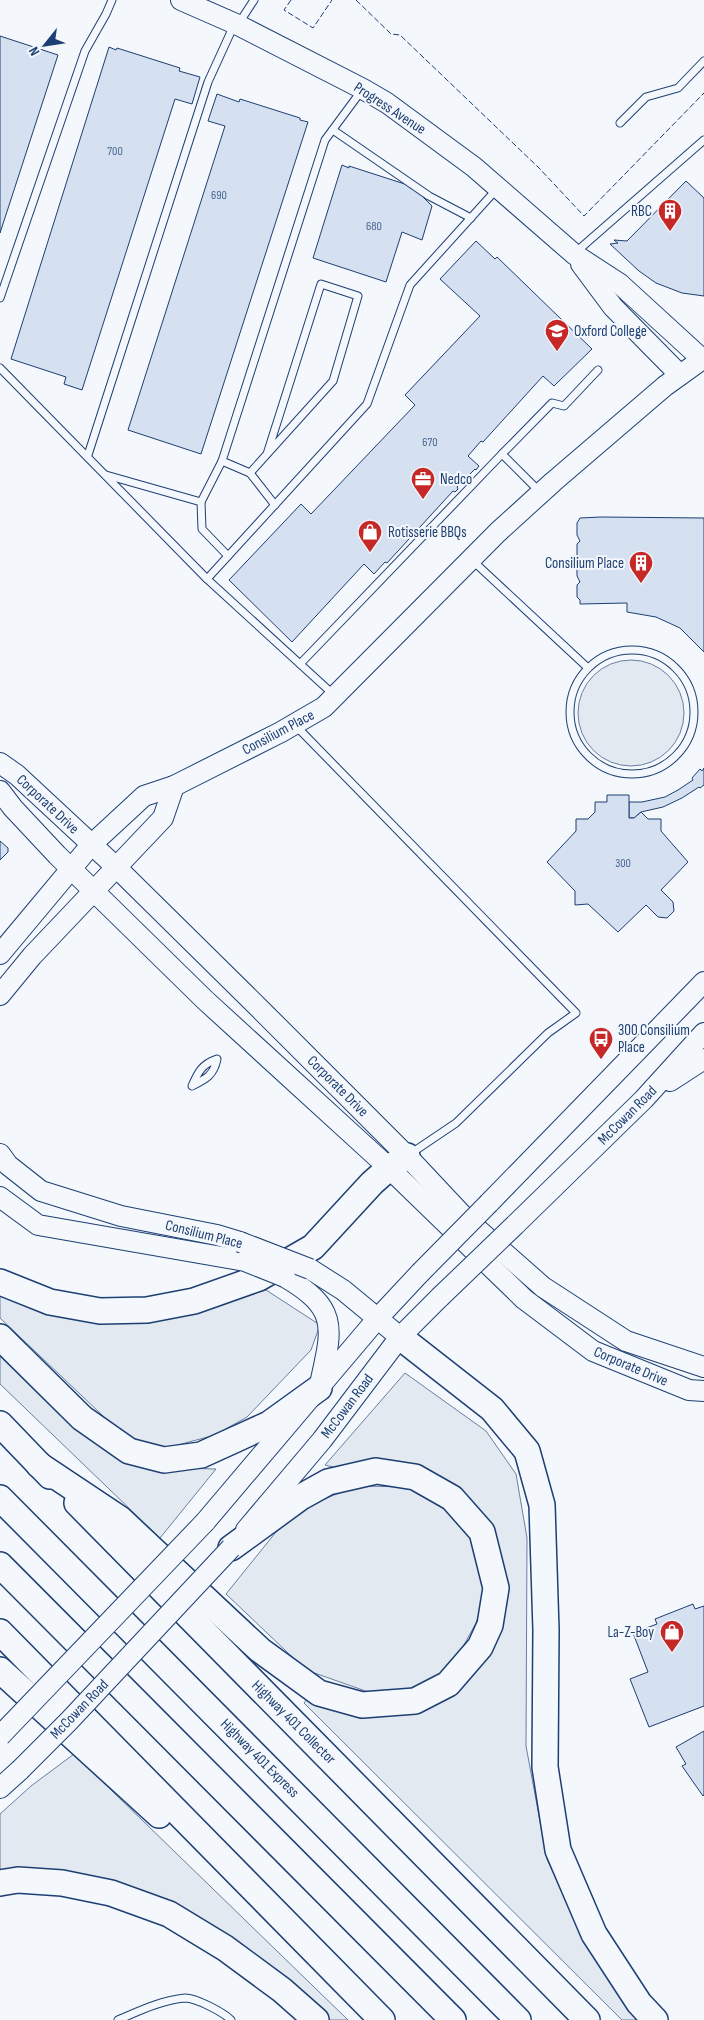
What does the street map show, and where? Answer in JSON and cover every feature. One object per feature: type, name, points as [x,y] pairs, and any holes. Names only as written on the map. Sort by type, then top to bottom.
[{"type":"highway","points":[[0,1282],[50,1302],[100,1311],[147,1310],[194,1301],[260,1278],[313,1248],[372,1183],[398,1162]]},
{"type":"highway","points":[[0,1337],[82,1418],[129,1451],[164,1460],[201,1455],[269,1424],[319,1388]]},
{"type":"highway","points":[[400,1337],[492,1409],[527,1451],[542,1505],[546,1630],[545,1767],[558,1850],[594,1934],[639,2003],[655,2020]]},
{"type":"highway","name":"Highway 401 Collector","points":[[0,1424],[587,2020]]},
{"type":"highway","points":[[39,1465],[120,1519],[260,1650],[319,1693],[362,1705],[415,1701],[448,1684],[480,1647],[490,1624],[496,1588],[482,1532],[452,1498],[414,1477],[376,1471],[328,1482],[300,1497],[231,1548]]},
{"type":"highway","name":"Highway 401 Express","points":[[0,1498],[518,2020]]},
{"type":"highway","points":[[0,1565],[453,2020]]},
{"type":"highway","points":[[0,1632],[382,2020]]},
{"type":"highway","points":[[0,1670],[343,1982]]},
{"type":"highway","points":[[0,1883],[18,1880],[62,1883],[111,1893],[169,1914],[225,1948],[282,1990],[316,2020]]},
{"type":"street","name":"Progress Avenue","points":[[181,0],[236,24],[363,88],[431,134],[498,188],[574,254],[620,284],[703,359]]},
{"type":"street","name":"Progress Avenue","points":[[574,254],[613,307],[680,375]]},
{"type":"street","name":"Consilium Place","points":[[0,954],[91,845],[144,796],[174,786],[324,707],[471,559],[540,493],[680,375],[703,359]]},
{"type":"street","name":"Corporate Drive","points":[[0,763],[17,775],[116,867],[261,1010],[524,1299],[592,1351],[689,1390],[704,1390]]},
{"type":"street","points":[[0,995],[32,956],[163,818],[174,786]]},
{"type":"street","name":"Corporate Drive","points":[[0,791],[13,808],[72,870],[240,1032],[467,1220],[543,1287],[626,1341],[704,1367]]},
{"type":"street","name":"McCowan Road","points":[[0,1736],[205,1522],[377,1319],[704,982]]},
{"type":"street","points":[[240,1032],[261,1010]]},
{"type":"street","name":"McCowan Road","points":[[0,1788],[69,1721],[231,1548],[322,1440],[400,1337],[644,1099],[704,1033]]},
{"type":"street","points":[[644,1099],[704,1058]]},
{"type":"street","name":"Consilium Place","points":[[0,1154],[8,1165],[41,1192],[121,1216],[217,1234],[243,1252],[307,1290],[322,1307],[330,1329],[319,1388]]},
{"type":"street","name":"Consilium Place","points":[[0,1197],[38,1224],[243,1252],[310,1269],[343,1290],[400,1337]]},
{"type":"lane","points":[[0,298],[85,50],[112,0]]},
{"type":"lane","points":[[88,456],[208,82],[236,24],[254,0]]},
{"type":"lane","points":[[620,123],[646,97],[678,88],[704,62]]},
{"type":"lane","points":[[228,556],[202,529],[201,502],[222,461],[325,140],[363,88]]},
{"type":"lane","points":[[333,130],[429,196],[471,218]]},
{"type":"lane","points":[[574,254],[704,140]]},
{"type":"lane","points":[[207,579],[367,404],[410,285],[498,188]]},
{"type":"lane","points":[[250,473],[333,381],[358,296],[322,284],[267,454]]},
{"type":"lane","points":[[0,368],[207,579],[334,696]]},
{"type":"lane","points":[[300,664],[552,404],[564,406],[598,370]]},
{"type":"lane","points":[[502,454],[540,493]]},
{"type":"lane","points":[[222,461],[250,473],[275,505]]},
{"type":"lane","points":[[105,475],[201,502]]},
{"type":"lane","points":[[471,559],[588,668]]},
{"type":"lane","points":[[617,651],[648,652],[668,661],[679,671],[690,690],[694,712],[691,733],[684,747],[676,756],[652,771],[623,774],[596,763],[579,746],[570,721],[573,690],[588,668],[597,660],[617,651]]},
{"type":"lane","points":[[294,724],[576,1013],[548,1034],[456,1123],[398,1162]]},
{"type":"lane","points":[[118,2020],[147,2008],[187,1998],[223,2012],[231,2020]]},
{"type":"shaded area","points":[[631,660],[651,664],[668,676],[680,693],[684,713],[680,733],[668,750],[651,762],[631,766],[611,762],[594,750],[582,733],[578,713],[582,693],[594,676],[611,664]]},
{"type":"shaded area","points":[[266,1290],[320,1325],[311,1350],[247,1417],[215,1435],[163,1449],[122,1434],[0,1318],[0,1291],[99,1322],[178,1317]]},
{"type":"shaded area","points":[[0,1352],[145,1467],[216,1469],[160,1538],[0,1384]]},
{"type":"shaded area","points":[[405,1373],[486,1431],[516,1474],[527,1538],[526,1746],[547,1859],[584,1941],[640,2020],[622,2020],[304,1703],[310,1695],[434,1704],[503,1595],[461,1501],[325,1465]]},
{"type":"shaded area","points":[[356,1486],[415,1487],[453,1516],[477,1547],[487,1590],[476,1623],[454,1663],[418,1690],[374,1694],[306,1670],[226,1594],[276,1532],[310,1505]]},
{"type":"shaded area","points":[[74,1754],[348,2020],[329,2020],[245,1951],[130,1888],[0,1875],[0,1814],[31,1786]]},
{"type":"building","points":[[0,36],[58,55],[0,233]]},
{"type":"building","points":[[109,47],[180,68],[179,71],[200,77],[192,104],[175,99],[82,390],[64,384],[66,377],[11,359]]},
{"type":"building","points":[[217,94],[239,102],[240,99],[308,122],[201,454],[128,430],[225,126],[208,121]]},
{"type":"building","points":[[342,165],[411,186],[410,188],[416,190],[432,206],[422,240],[402,232],[386,282],[313,258]]},
{"type":"building","name":"RBC","points":[[686,181],[704,198],[704,296],[682,293],[656,283],[639,271],[610,244],[618,243],[614,240],[627,241]]},
{"type":"building","points":[[476,241],[495,259],[497,257],[592,349],[554,386],[543,376],[468,456],[479,466],[476,470],[457,487],[458,489],[455,492],[453,491],[387,563],[385,562],[374,574],[364,564],[292,642],[229,580],[301,504],[311,514],[415,405],[405,395],[480,316],[440,279]]},
{"type":"building","name":"Consilium Place","points":[[580,518],[704,518],[704,652],[680,628],[656,617],[627,612],[627,603],[580,604],[580,600],[577,597],[577,585],[580,582],[577,576],[577,565],[580,559],[577,556],[577,544],[580,541],[577,535],[577,523]]},
{"type":"building","points":[[704,768],[704,785],[700,788],[663,807],[641,812],[634,818],[629,818],[629,802],[642,802],[665,797],[693,780],[692,778],[700,769],[702,771]]},
{"type":"building","points":[[607,795],[629,795],[629,818],[634,818],[641,812],[648,819],[661,819],[661,831],[688,862],[661,890],[673,902],[674,911],[667,918],[658,917],[646,905],[618,932],[588,904],[575,905],[575,891],[547,862],[576,831],[576,819],[588,819],[595,812],[595,802],[607,802]]},
{"type":"building","points":[[0,841],[8,848],[8,852],[0,860]]},
{"type":"building","name":"La-Z-Boy","points":[[693,1604],[695,1609],[704,1606],[704,1706],[649,1727],[630,1679],[648,1672],[633,1633],[657,1624],[655,1619]]},
{"type":"building","points":[[704,1731],[703,1796],[682,1766],[686,1764],[676,1747]]},
{"type":"fence","points":[[291,0],[284,10],[313,28],[332,0]]},
{"type":"fence","points":[[356,0],[391,34],[400,35],[539,168],[584,216],[704,93]]},
{"type":"place","name":"RBC","points":[[670,232]]},
{"type":"place","name":"Oxford College","points":[[557,352]]},
{"type":"place","name":"Nedco","points":[[423,500]]},
{"type":"place","name":"Rotisserie BBQs","points":[[370,553]]},
{"type":"place","name":"Consilium Place","points":[[641,584]]},
{"type":"place","name":"300 Consilium Place","points":[[601,1060]]},
{"type":"place","name":"La-Z-Boy","points":[[672,1653]]}]
